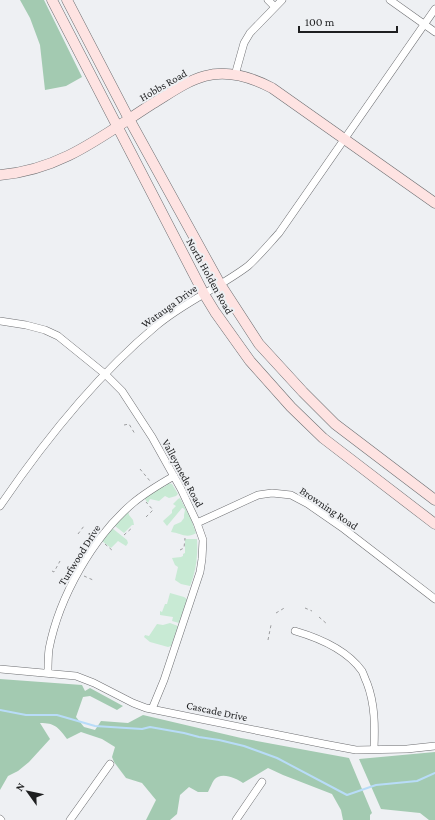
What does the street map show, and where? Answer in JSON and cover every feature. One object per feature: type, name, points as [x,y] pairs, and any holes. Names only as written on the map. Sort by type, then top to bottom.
[{"type":"main road","name":"North Holden Road","points":[[52,0],[204,294],[250,361],[291,407],[323,438],[435,524]]},
{"type":"main road","name":"North Holden Road","points":[[67,0],[129,119],[220,284],[259,344],[335,424],[435,500]]},
{"type":"main road","name":"Hobbs Road","points":[[0,175],[29,171],[59,161],[76,153],[193,80],[211,75],[235,75],[249,78],[272,88],[435,203]]},
{"type":"street","points":[[268,0],[275,7]]},
{"type":"street","points":[[235,75],[244,43],[250,33],[282,0]]},
{"type":"street","points":[[390,0],[435,32]]},
{"type":"street","name":"Watauga Drive","points":[[0,506],[27,466],[54,432],[105,374],[158,325],[248,265],[279,233],[435,9]]},
{"type":"street","name":"Valleymede Road","points":[[0,320],[26,324],[58,336],[105,374],[122,391],[138,414],[174,476],[197,523],[203,540],[200,572],[164,680],[152,709]]},
{"type":"street","name":"Turfwood Drive","points":[[48,673],[49,650],[62,603],[79,572],[100,540],[120,516],[142,497],[174,476]]},
{"type":"street","name":"Browning Road","points":[[197,523],[258,495],[272,493],[291,495],[308,504],[344,529],[435,599]]},
{"type":"street","points":[[295,631],[323,641],[353,661],[363,672],[371,694],[374,710],[374,749]]},
{"type":"street","name":"Cascade Drive","points":[[0,669],[76,676],[94,683],[133,703],[152,709],[356,750],[407,749],[435,746]]},
{"type":"street","points":[[70,820],[110,764]]},
{"type":"street","points":[[236,820],[262,782]]},
{"type":"path","points":[[124,426],[129,424],[135,434]]},
{"type":"path","points":[[140,469],[156,487]]},
{"type":"path","points":[[142,497],[153,510],[146,517]]},
{"type":"path","points":[[78,534],[84,524]]},
{"type":"path","points":[[124,536],[133,527]]},
{"type":"path","points":[[180,550],[184,548],[185,538]]},
{"type":"path","points":[[100,540],[113,551]]},
{"type":"path","points":[[52,571],[54,572],[60,561]]},
{"type":"path","points":[[79,572],[93,580]]},
{"type":"path","points":[[276,613],[286,607]]},
{"type":"path","points":[[305,608],[312,611]]},
{"type":"path","points":[[319,617],[327,624]]},
{"type":"path","points":[[268,640],[271,625]]},
{"type":"green space","points":[[20,0],[44,0],[82,77],[66,86],[45,90],[40,45],[30,18]]},
{"type":"green space","points":[[168,483],[172,484],[178,494],[176,496],[169,498],[165,496],[159,501],[150,499],[148,503],[144,498],[163,485],[164,487]]},
{"type":"green space","points":[[180,498],[191,519],[196,533],[190,536],[171,532],[174,525],[181,522],[184,518],[185,510],[183,508],[167,526],[163,521],[172,513],[172,510],[176,506],[173,504]]},
{"type":"green space","points":[[128,510],[134,525],[132,525],[124,533],[115,526]]},
{"type":"green space","points":[[112,528],[127,540],[128,543],[126,546],[118,541],[111,548],[102,541]]},
{"type":"green space","points":[[185,539],[197,539],[196,563],[190,586],[181,584],[175,580],[178,567],[175,565],[172,558],[183,556],[185,553]]},
{"type":"green space","points":[[170,593],[187,599],[179,623],[172,621],[173,617],[160,615],[160,611],[162,612],[165,604],[167,604]]},
{"type":"green space","points":[[170,623],[178,626],[171,646],[168,647],[150,642],[144,637],[145,635],[149,636],[157,624],[163,625]]},
{"type":"green space","points":[[0,679],[82,685],[85,691],[90,688],[123,706],[117,710],[90,696],[83,697],[76,717],[84,727],[95,730],[101,721],[128,723],[143,715],[241,738],[349,758],[372,813],[370,815],[370,820],[343,820],[341,810],[332,794],[268,768],[243,783],[228,776],[217,777],[213,781],[208,792],[198,792],[189,787],[180,795],[177,814],[170,820],[146,820],[156,800],[142,783],[126,778],[112,757],[115,747],[102,739],[81,732],[67,739],[56,726],[45,723],[40,723],[50,739],[29,762],[18,771],[8,776],[0,790]]},
{"type":"green space","points":[[435,752],[435,820],[429,820],[420,813],[381,809],[359,759]]},
{"type":"waterway","points":[[0,710],[26,715],[57,715],[95,726],[142,729],[150,727],[244,746],[277,758],[347,795],[376,785],[417,781],[435,773]]}]
